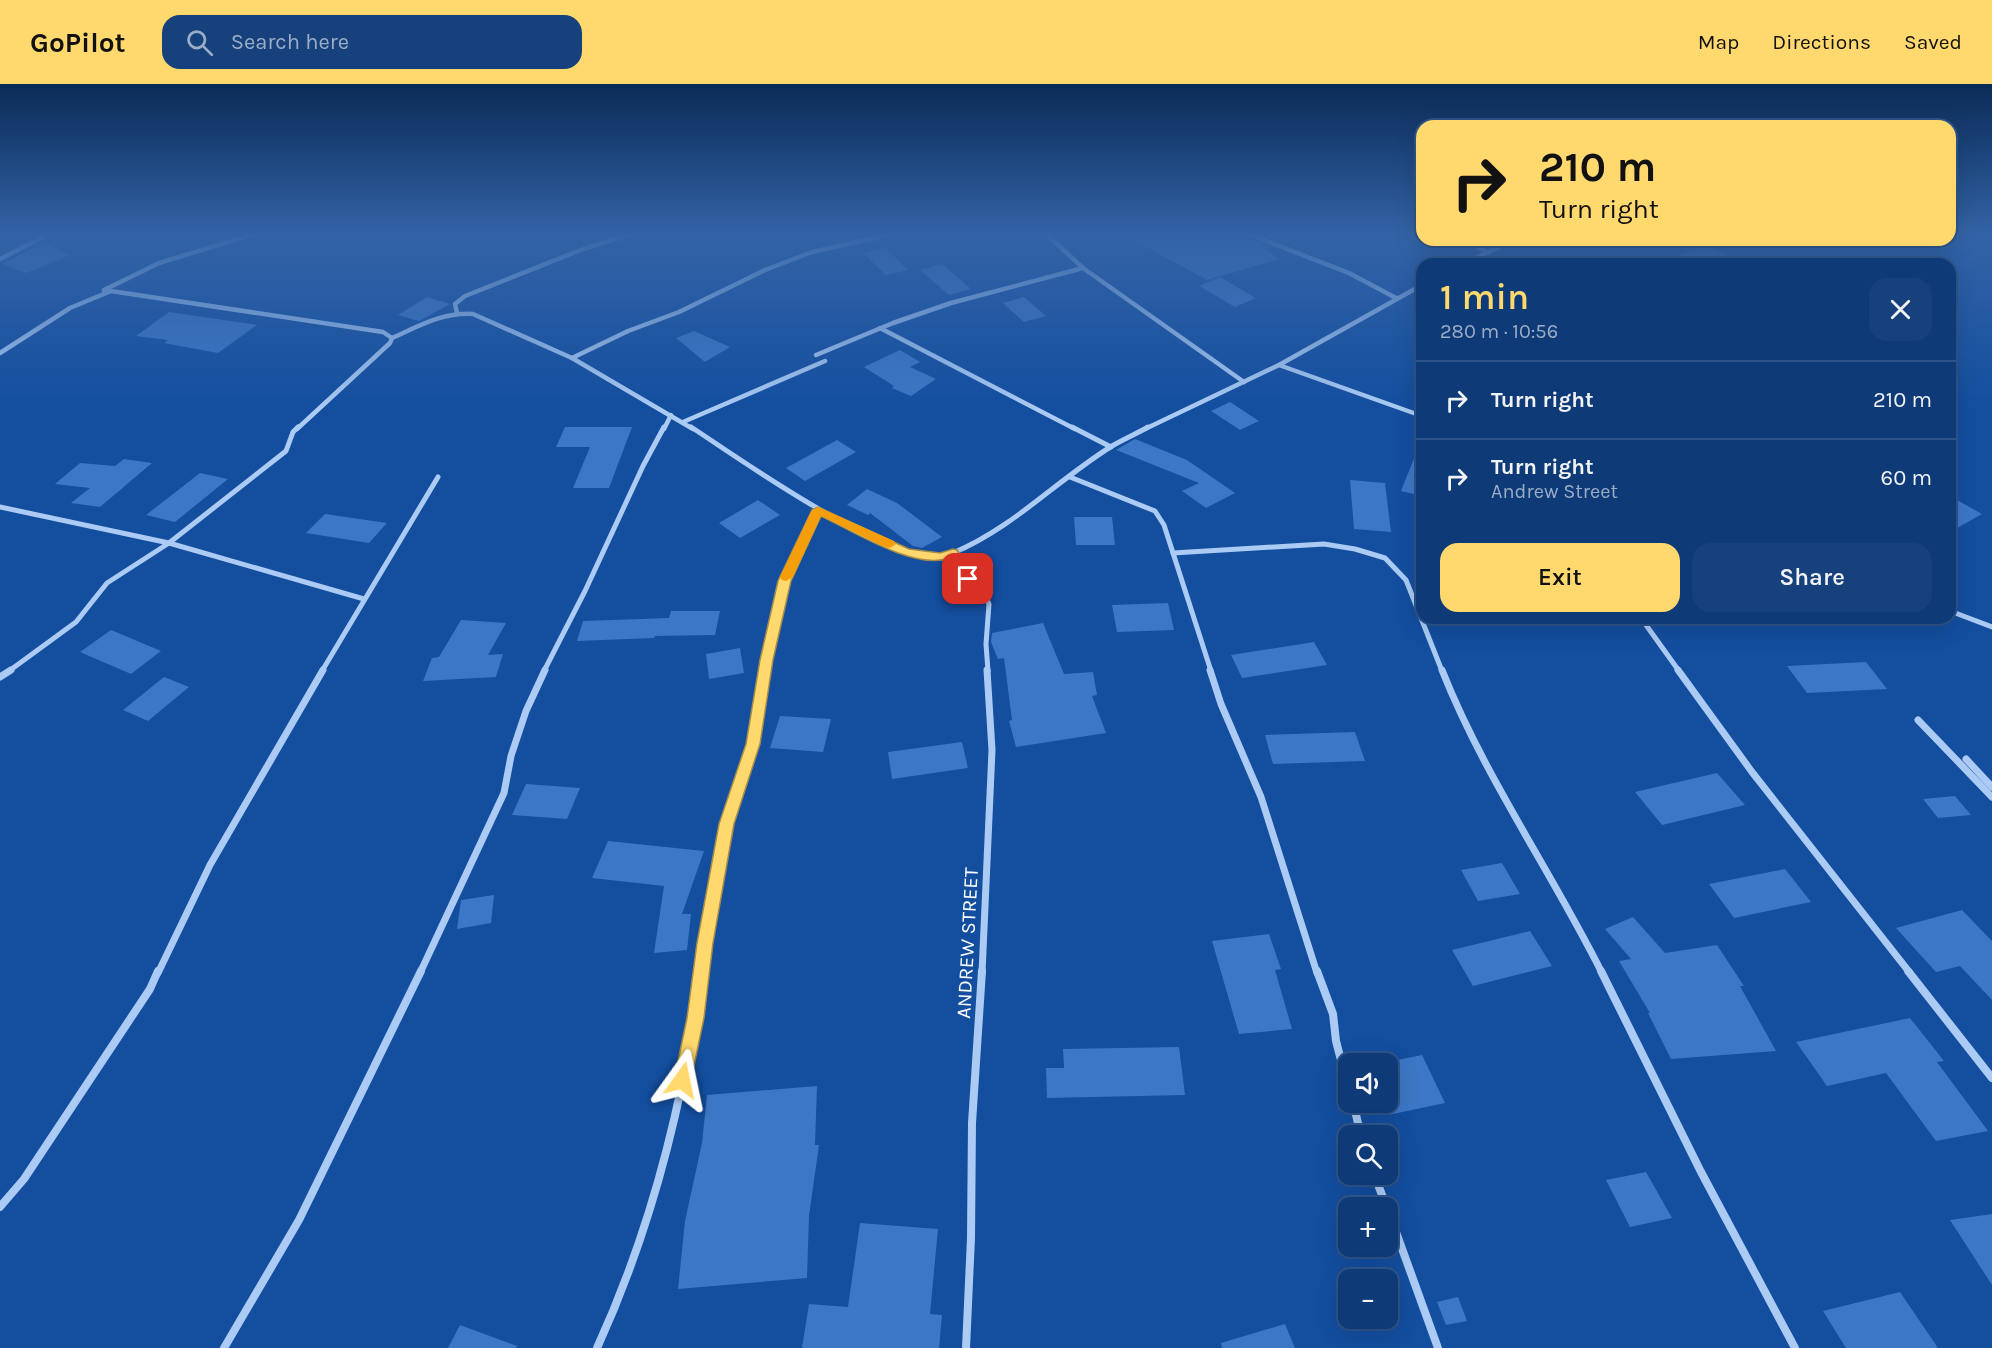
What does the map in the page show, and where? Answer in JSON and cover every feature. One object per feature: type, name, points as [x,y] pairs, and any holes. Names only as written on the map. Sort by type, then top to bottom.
[{"type":"street","points":[[0,353],[101,292]]},
{"type":"street","points":[[118,292],[383,332],[392,338]]},
{"type":"street","points":[[457,313],[455,304],[475,292]]},
{"type":"street","points":[[572,358],[628,331],[679,312],[720,292]]},
{"type":"street","points":[[816,355],[880,328],[951,303],[993,292]]},
{"type":"street","points":[[1117,292],[1244,382]]},
{"type":"street","points":[[1385,292],[1396,298]]},
{"type":"street","points":[[0,676],[59,636],[86,612],[105,586],[126,569],[152,557],[286,451],[292,432],[390,343],[392,338],[443,316],[457,313],[473,314],[531,338],[572,358],[683,422],[818,510],[906,552],[940,557],[953,553],[1015,519],[1112,447],[1158,422],[1279,365],[1408,292]]},
{"type":"street","points":[[880,328],[1112,447]]},
{"type":"street","points":[[683,422],[825,361]]},
{"type":"street","points":[[1279,365],[1416,414]]},
{"type":"street","points":[[224,1348],[299,1220],[418,977],[504,793],[511,756],[526,711],[543,672],[585,591],[643,466],[671,415]]},
{"type":"street","points":[[0,1207],[24,1179],[150,989],[216,855],[364,599],[438,477]]},
{"type":"street","points":[[1070,477],[1155,511],[1164,525],[1230,728],[1261,797],[1280,848],[1310,954],[1333,1014],[1339,1053]]},
{"type":"street","points":[[0,507],[169,543],[364,599]]},
{"type":"street","points":[[597,1348],[619,1300],[669,1143],[695,1018],[705,943],[726,824],[753,744],[767,660],[784,581],[818,510]]},
{"type":"street","points":[[1173,552],[1324,544],[1355,549],[1385,558],[1406,580],[1416,605]]},
{"type":"street","name":"ANDREW STREET","points":[[953,553],[968,579],[981,587],[989,604],[986,644],[992,750],[986,913],[972,1123],[971,1238],[966,1348]]},
{"type":"street","points":[[1956,613],[1992,627]]},
{"type":"street","points":[[1424,624],[1475,746],[1574,917],[1701,1172],[1795,1348]]},
{"type":"street","points":[[1645,624],[1752,772],[1992,1078]]},
{"type":"street","points":[[1918,720],[1992,796]]},
{"type":"street","points":[[1966,759],[1992,787]]},
{"type":"street","points":[[1398,1239],[1438,1348]]},
{"type":"building","points":[[1209,292],[1246,292],[1256,298],[1235,307]]},
{"type":"building","points":[[427,297],[450,304],[419,321],[398,315]]},
{"type":"building","points":[[1024,297],[1046,316],[1024,322],[1003,303]]},
{"type":"building","points":[[169,312],[257,325],[218,353],[164,343],[168,340],[136,336]]},
{"type":"building","points":[[694,331],[730,347],[705,362],[676,338]]},
{"type":"building","points":[[900,350],[920,362],[910,367],[936,379],[911,396],[892,388],[894,386],[864,367]]},
{"type":"building","points":[[1230,402],[1259,421],[1240,430],[1211,411]]},
{"type":"building","points":[[565,427],[632,427],[609,488],[573,488],[590,447],[556,447]]},
{"type":"building","points":[[1135,439],[1187,460],[1235,493],[1206,508],[1182,491],[1199,483],[1116,450]]},
{"type":"building","points":[[837,440],[856,452],[805,481],[786,468]]},
{"type":"building","points":[[1416,454],[1416,495],[1401,491]]},
{"type":"building","points":[[124,459],[152,463],[100,507],[71,503],[90,488],[55,484],[80,463],[115,466]]},
{"type":"building","points":[[200,473],[228,479],[175,522],[146,515]]},
{"type":"building","points":[[1350,480],[1385,483],[1391,532],[1354,529]]},
{"type":"building","points":[[867,489],[897,503],[942,537],[922,548],[913,546],[870,513],[868,515],[847,505]]},
{"type":"building","points":[[1956,499],[1982,514],[1956,529]]},
{"type":"building","points":[[758,500],[780,515],[740,538],[719,523]]},
{"type":"building","points":[[325,514],[387,523],[369,543],[306,533]]},
{"type":"building","points":[[1074,517],[1112,517],[1115,545],[1076,545]]},
{"type":"building","points":[[1168,603],[1174,630],[1117,632],[1112,605]]},
{"type":"building","points":[[671,611],[720,611],[715,635],[577,641],[583,621],[669,618]]},
{"type":"building","points":[[461,620],[506,623],[488,655],[503,654],[496,677],[423,681],[432,658],[439,657]]},
{"type":"building","points":[[1043,623],[1064,674],[1093,672],[1097,695],[1092,696],[1106,733],[1016,747],[1009,721],[1012,720],[1004,658],[998,659],[991,642],[992,633]]},
{"type":"building","points":[[111,630],[161,651],[131,674],[80,652]]},
{"type":"building","points":[[1314,642],[1327,665],[1242,678],[1231,655]]},
{"type":"building","points":[[740,648],[744,673],[709,679],[706,654]]},
{"type":"building","points":[[1866,662],[1887,689],[1807,693],[1787,666]]},
{"type":"building","points":[[164,677],[189,687],[148,721],[123,710]]},
{"type":"building","points":[[780,716],[831,719],[823,752],[770,748]]},
{"type":"building","points":[[1355,732],[1365,761],[1273,764],[1265,735]]},
{"type":"building","points":[[962,742],[968,768],[892,779],[888,752]]},
{"type":"building","points":[[1717,773],[1745,805],[1662,825],[1635,792]]},
{"type":"building","points":[[526,784],[580,788],[567,819],[512,815]]},
{"type":"building","points":[[1955,796],[1971,815],[1938,818],[1923,799]]},
{"type":"building","points":[[608,841],[704,851],[682,914],[691,914],[687,950],[654,953],[664,886],[592,878]]},
{"type":"building","points":[[1502,863],[1520,894],[1478,901],[1461,870]]},
{"type":"building","points":[[1785,869],[1811,902],[1734,918],[1709,884]]},
{"type":"building","points":[[494,895],[491,923],[457,929],[461,900]]},
{"type":"building","points":[[1962,910],[1992,941],[1992,1000],[1960,966],[1936,972],[1896,928]]},
{"type":"building","points":[[1633,917],[1665,953],[1717,945],[1744,986],[1740,986],[1776,1051],[1671,1059],[1648,1013],[1650,1013],[1619,961],[1631,959],[1605,929]]},
{"type":"building","points":[[1530,931],[1552,966],[1473,986],[1452,950]]},
{"type":"building","points":[[1269,934],[1281,969],[1275,970],[1292,1029],[1239,1034],[1212,941]]},
{"type":"building","points":[[1910,1018],[1944,1061],[1937,1062],[1988,1131],[1936,1141],[1886,1073],[1827,1086],[1796,1042]]},
{"type":"building","points":[[1179,1047],[1185,1095],[1047,1098],[1046,1068],[1064,1068],[1063,1049]]},
{"type":"building","points":[[1422,1055],[1445,1103],[1398,1113],[1398,1060]]},
{"type":"building","points":[[817,1086],[815,1145],[819,1145],[809,1216],[807,1278],[678,1289],[685,1221],[702,1143],[707,1095]]},
{"type":"building","points":[[1646,1172],[1672,1218],[1630,1227],[1606,1180]]},
{"type":"building","points":[[1992,1214],[1992,1285],[1950,1220]]},
{"type":"building","points":[[860,1223],[938,1229],[930,1314],[942,1315],[939,1348],[802,1348],[809,1304],[848,1307]]},
{"type":"building","points":[[1900,1292],[1938,1348],[1846,1348],[1823,1311]]},
{"type":"building","points":[[1458,1297],[1467,1321],[1446,1325],[1437,1302]]},
{"type":"building","points":[[1285,1324],[1295,1348],[1222,1348],[1221,1343]]},
{"type":"building","points":[[460,1325],[517,1346],[516,1348],[448,1348]]},
{"type":"slow traffic","points":[[786,577],[818,510],[890,544]]},
{"type":"route","points":[[682,1080],[695,1018],[705,943],[726,824],[753,744],[767,660],[784,581],[818,510],[906,552],[940,557],[953,553],[968,579]]}]
